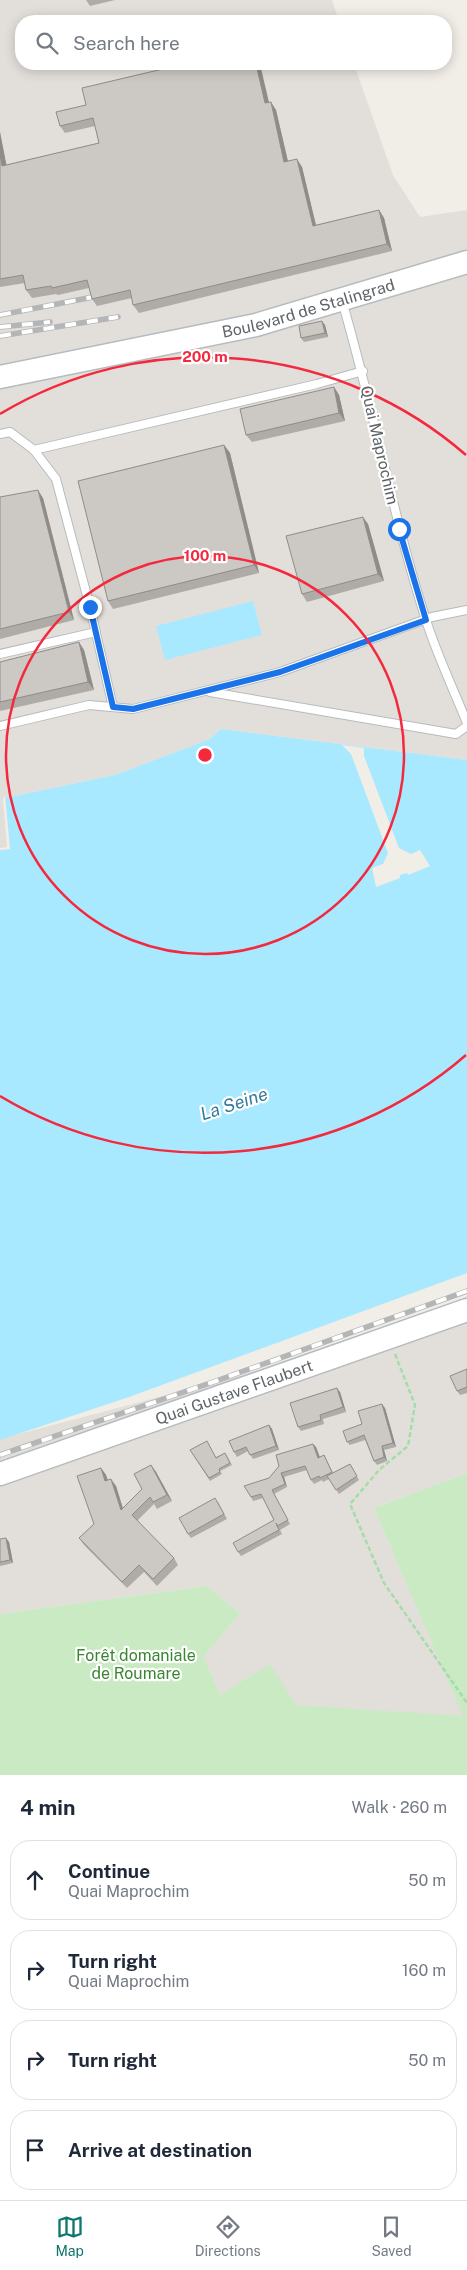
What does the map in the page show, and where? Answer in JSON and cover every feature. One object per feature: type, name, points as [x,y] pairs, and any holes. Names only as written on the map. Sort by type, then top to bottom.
[{"type":"main road","name":"Boulevard de Stalingrad","points":[[0,377],[256,325],[467,262]]},
{"type":"main road","name":"Quai Gustave Flaubert","points":[[0,1474],[467,1310]]},
{"type":"lane","name":"Quai Maprochim","points":[[205,691],[456,734],[467,724],[426,620],[399,529],[362,371],[342,300]]},
{"type":"lane","points":[[34,450],[318,384],[362,371]]},
{"type":"lane","points":[[0,434],[10,432],[34,450],[56,479],[96,632],[113,707]]},
{"type":"lane","name":"Quai Maprochim","points":[[0,726],[89,705],[133,709],[280,672],[426,620],[467,610]]},
{"type":"lane","points":[[0,654],[96,632]]},
{"type":"path","points":[[395,1354],[415,1405],[408,1446],[379,1470],[350,1504],[384,1584],[467,1703]]},
{"type":"shaded area","points":[[0,0],[332,0],[337,15],[15,15],[15,70],[356,70],[393,175],[420,217],[467,210],[467,760],[221,729],[210,739],[115,775],[5,798],[10,849],[0,850]]},
{"type":"shaded area","points":[[467,1296],[467,1473],[374,1508],[464,1717],[296,1705],[220,1695],[204,1657],[240,1613],[207,1586],[0,1614],[0,1439],[413,1330]]},
{"type":"green space","name":"Forêt domaniale de Roumare","points":[[467,1473],[467,1775],[0,1775],[0,1614],[207,1586],[240,1613],[204,1657],[220,1695],[270,1664],[296,1705],[463,1716],[374,1508]]},
{"type":"water","points":[[253,601],[262,635],[165,660],[156,626]]},
{"type":"water","name":"La Seine","points":[[221,729],[467,760],[467,1273],[129,1397],[0,1440],[0,850],[10,849],[5,798],[115,775],[210,739]]},
{"type":"pier","points":[[342,745],[364,748],[364,756],[399,848],[411,854],[420,850],[430,866],[408,875],[407,873],[400,875],[400,878],[376,887],[372,868],[383,864],[388,853],[351,754]]},
{"type":"pier","points":[[5,796],[10,849],[0,850],[0,848],[7,847],[3,799]]},
{"type":"building","points":[[158,70],[257,70],[265,103],[271,102],[284,162],[297,159],[313,226],[379,210],[387,244],[133,305],[130,290],[92,299],[87,280],[52,288],[51,286],[26,290],[23,275],[0,279],[0,154],[2,166],[99,143],[93,118],[60,126],[56,112],[86,105],[82,88]]},
{"type":"building","points":[[322,321],[325,333],[301,338],[299,326]]},
{"type":"building","points":[[334,387],[339,413],[246,435],[240,409]]},
{"type":"building","points":[[224,445],[254,565],[108,601],[78,481]]},
{"type":"building","points":[[38,490],[69,612],[0,629],[0,497]]},
{"type":"building","points":[[363,517],[378,574],[302,594],[286,536]]},
{"type":"building","points":[[79,642],[88,682],[0,702],[0,662]]},
{"type":"building","points":[[467,1369],[467,1387],[457,1391],[450,1376]]},
{"type":"building","points":[[337,1388],[343,1407],[320,1415],[321,1420],[298,1427],[290,1403]]},
{"type":"building","points":[[382,1404],[393,1443],[382,1446],[384,1457],[374,1461],[364,1435],[347,1442],[343,1431],[362,1424],[358,1411]]},
{"type":"building","points":[[269,1425],[276,1446],[250,1455],[246,1447],[234,1452],[229,1441]]},
{"type":"building","points":[[207,1441],[216,1458],[225,1453],[230,1463],[219,1469],[220,1472],[209,1478],[190,1450]]},
{"type":"building","points":[[313,1444],[318,1458],[324,1455],[332,1472],[311,1480],[305,1466],[281,1473],[285,1484],[272,1490],[288,1520],[277,1526],[279,1530],[238,1552],[233,1543],[274,1520],[261,1494],[251,1497],[244,1486],[269,1478],[279,1466],[276,1455]]},
{"type":"building","points":[[350,1464],[357,1476],[336,1490],[327,1476]]},
{"type":"building","points":[[151,1465],[167,1495],[153,1502],[150,1497],[132,1515],[174,1558],[153,1579],[139,1565],[122,1582],[79,1538],[94,1524],[77,1476],[101,1468],[105,1481],[111,1479],[121,1510],[142,1489],[134,1474]]},
{"type":"building","points":[[215,1498],[224,1514],[188,1534],[179,1518]]},
{"type":"building","points":[[6,1538],[10,1560],[0,1562],[0,1539]]},
{"type":"railway","points":[[0,315],[93,297]]},
{"type":"railway","points":[[0,336],[118,317]]},
{"type":"railway","points":[[0,327],[50,322]]},
{"type":"railway","points":[[0,1455],[216,1381],[467,1291]]},
{"type":"route","points":[[90,607],[113,707],[133,709],[280,672],[426,620],[399,529]]}]
